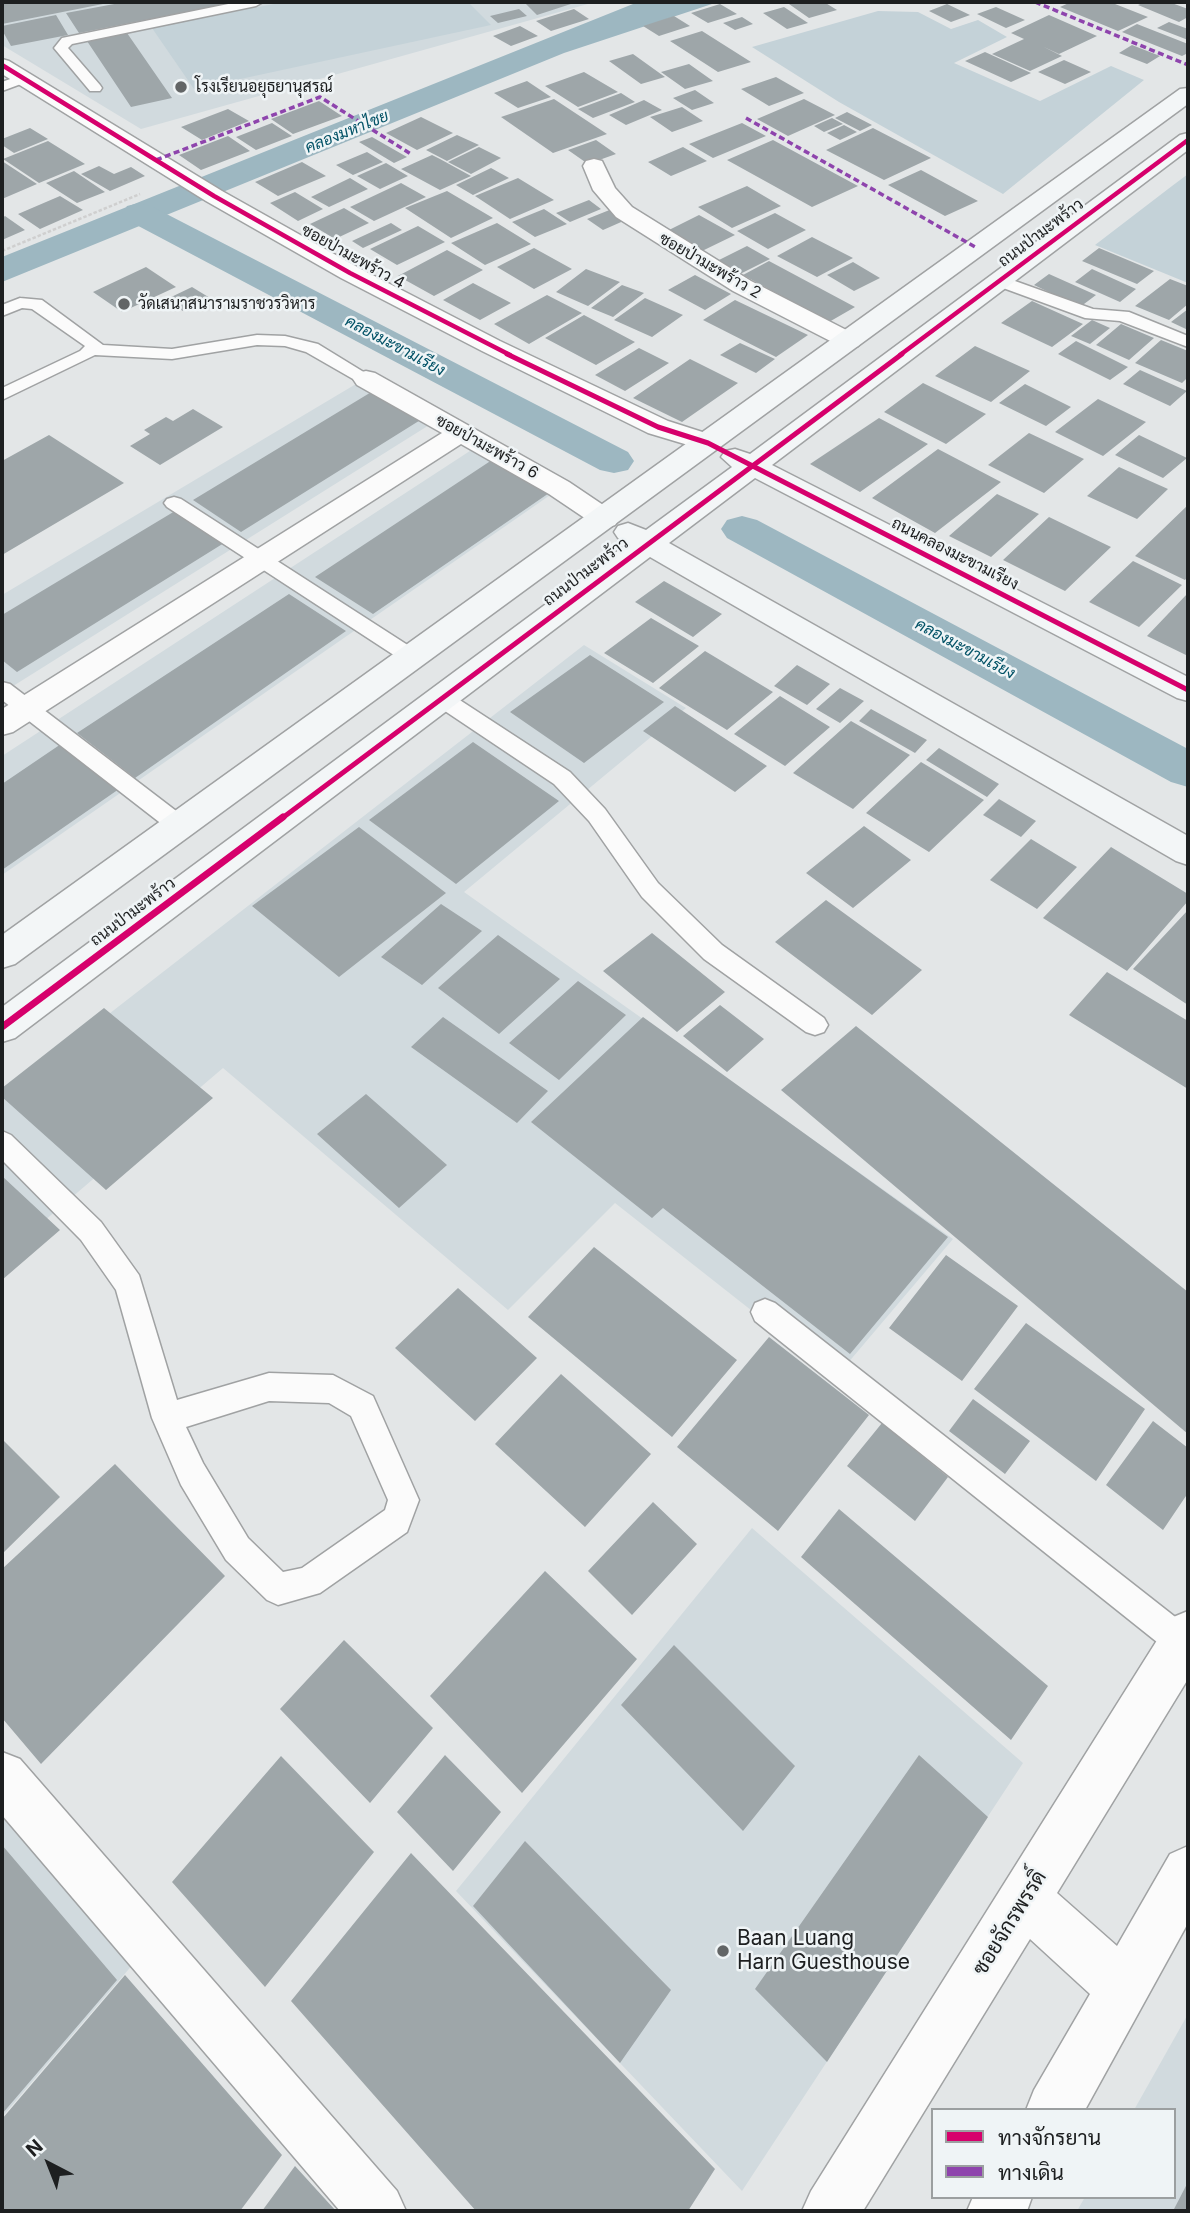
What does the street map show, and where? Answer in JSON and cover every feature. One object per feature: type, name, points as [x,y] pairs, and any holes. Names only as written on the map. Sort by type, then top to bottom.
[{"type":"street","name":"ซอยป่ามะพร้าว 4","points":[[2,65],[214,196],[350,273],[491,346],[658,427],[708,443]]},
{"type":"street","name":"ถนนป่ามะพร้าว","points":[[2,954],[1188,94]]},
{"type":"street","name":"ถนนป่ามะพร้าว","points":[[2,1027],[1188,140]]},
{"type":"street","name":"ซอยป่ามะพร้าว 2","points":[[594,166],[604,190],[624,212],[644,226],[742,286],[849,341]]},
{"type":"street","points":[[1037,205],[1080,221]]},
{"type":"street","name":"ซอยป่ามะพร้าว 6","points":[[366,379],[559,488],[605,519]]},
{"type":"street","points":[[2,724],[460,433]]},
{"type":"street","name":"ถนนคลองมะขามเรียง","points":[[708,443],[1188,690]]},
{"type":"street","points":[[605,519],[1188,852]]},
{"type":"street","name":"ซอยจักรพรรดิ์","points":[[831,2211],[1186,1639]]},
{"type":"street","points":[[2,1777],[377,2211]]},
{"type":"street","points":[[1055,2108],[1188,1872]]},
{"type":"street","points":[[1025,1899],[1123,1988]]},
{"type":"lane","points":[[95,88],[61,48],[67,41],[256,2]]},
{"type":"lane","points":[[2,87],[24,78]]},
{"type":"lane","points":[[1001,281],[1082,311],[1123,316],[1188,342]]},
{"type":"lane","points":[[2,311],[20,303],[36,304],[95,345],[92,350]]},
{"type":"lane","points":[[2,395],[92,350],[172,354],[257,340],[285,341],[312,348],[366,379]]},
{"type":"lane","points":[[174,503],[412,658]]},
{"type":"lane","points":[[2,689],[180,826]]},
{"type":"lane","points":[[441,698],[562,778],[597,815],[650,890],[713,952],[815,1025]]},
{"type":"lane","points":[[2,1143],[90,1231],[129,1284],[167,1418],[192,1475],[237,1549],[278,1589],[309,1582],[396,1521],[404,1500],[362,1406],[333,1389],[269,1387],[167,1418]]},
{"type":"lane","points":[[765,1312],[1186,1639]]},
{"type":"path","points":[[2,251],[147,192]]},
{"type":"shaded area","name":"โรงเรียนอยุธยานุสรณ์","points":[[2,2],[595,2],[141,129],[2,45]]},
{"type":"shaded area","points":[[284,2],[468,2],[491,25],[194,89],[152,28]]},
{"type":"shaded area","points":[[878,11],[918,12],[951,29],[978,20],[1007,37],[954,63],[1040,101],[1111,66],[1144,80],[1003,194],[839,102],[752,47]]},
{"type":"shaded area","points":[[1188,174],[1188,283],[1095,245],[1172,186]]},
{"type":"shaded area","points":[[361,381],[434,422],[2,693],[2,595]]},
{"type":"shaded area","points":[[476,447],[556,491],[2,875],[2,756]]},
{"type":"shaded area","points":[[584,645],[686,708],[464,892],[953,1239],[836,1377],[615,1203],[508,1310],[223,1068],[2,1257],[2,1097]]},
{"type":"shaded area","points":[[752,1528],[1023,1763],[742,2191],[456,1891]]},
{"type":"shaded area","points":[[2,1813],[134,1963],[2,2117]]},
{"type":"shaded area","points":[[1188,2014],[1188,2211],[1077,2211],[1084,2199],[1176,2199],[1176,2108],[1135,2108]]},
{"type":"water","name":"คลองมหาไชย","points":[[638,2],[718,2],[564,53],[2,282],[2,257]]},
{"type":"building","points":[[2,2],[108,2],[108,3],[2,24]]},
{"type":"building","points":[[125,2],[232,3],[79,33],[66,13]]},
{"type":"building","points":[[524,2],[577,2],[537,15]]},
{"type":"building","points":[[824,2],[837,10],[809,18],[789,4]]},
{"type":"building","points":[[1071,2],[1110,2],[1148,17],[1118,31],[1060,7]]},
{"type":"building","points":[[1145,2],[1169,2],[1188,9],[1188,17],[1179,22],[1138,5]]},
{"type":"building","points":[[720,4],[737,14],[708,23],[691,13]]},
{"type":"building","points":[[947,4],[970,15],[951,22],[929,11]]},
{"type":"building","points":[[784,7],[808,23],[787,29],[763,13]]},
{"type":"building","points":[[996,7],[1025,20],[1006,28],[977,14]]},
{"type":"building","points":[[519,9],[527,16],[498,23],[490,16]]},
{"type":"building","points":[[574,9],[589,19],[551,31],[536,21]]},
{"type":"building","points":[[56,15],[68,35],[11,46],[2,30],[2,26]]},
{"type":"building","points":[[1049,15],[1097,36],[1059,54],[1044,47],[1062,56],[1030,71],[992,54],[1024,39],[1011,33]]},
{"type":"building","points":[[674,16],[690,26],[659,36],[643,26]]},
{"type":"building","points":[[742,17],[753,24],[735,30],[723,23]]},
{"type":"building","points":[[1169,22],[1188,29],[1188,40],[1157,28]]},
{"type":"building","points":[[1137,24],[1188,44],[1188,53],[1182,56],[1122,32]]},
{"type":"building","points":[[520,26],[538,36],[511,46],[493,36]]},
{"type":"building","points":[[702,31],[751,62],[718,72],[670,41]]},
{"type":"building","points":[[127,33],[172,98],[131,107],[87,41]]},
{"type":"building","points":[[1132,45],[1160,56],[1147,64],[1119,53]]},
{"type":"building","points":[[985,52],[1031,73],[1011,82],[965,61]]},
{"type":"building","points":[[633,54],[665,77],[641,84],[609,61]]},
{"type":"building","points":[[1064,60],[1091,72],[1065,84],[1038,72]]},
{"type":"building","points":[[689,64],[713,81],[685,89],[661,72]]},
{"type":"building","points":[[584,72],[618,92],[578,107],[545,86]]},
{"type":"building","points":[[776,77],[804,93],[769,106],[741,89]]},
{"type":"building","points":[[527,81],[551,97],[518,108],[494,93]]},
{"type":"building","points":[[695,90],[714,103],[692,110],[673,98]]},
{"type":"building","points":[[621,93],[635,102],[593,118],[578,109]]},
{"type":"building","points":[[554,99],[607,134],[553,153],[501,117]]},
{"type":"building","points":[[804,99],[835,115],[788,136],[757,119]]},
{"type":"building","points":[[644,100],[662,110],[626,125],[609,115]]},
{"type":"building","points":[[319,101],[342,116],[293,134],[271,119]]},
{"type":"building","points":[[682,107],[703,121],[672,132],[650,117]]},
{"type":"building","points":[[228,109],[249,121],[202,140],[181,127]]},
{"type":"building","points":[[847,112],[872,125],[860,131],[835,118]]},
{"type":"building","points":[[421,117],[453,133],[417,150],[386,133]]},
{"type":"building","points":[[832,118],[843,124],[824,132],[814,126]]},
{"type":"building","points":[[272,123],[292,136],[256,150],[236,137]]},
{"type":"building","points":[[742,123],[766,136],[713,158],[689,144]]},
{"type":"building","points":[[844,125],[857,132],[840,140],[827,133]]},
{"type":"building","points":[[30,128],[48,139],[14,153],[2,145],[2,139]]},
{"type":"building","points":[[873,128],[931,158],[884,180],[826,150]]},
{"type":"building","points":[[457,135],[479,145],[447,161],[426,150]]},
{"type":"building","points":[[228,136],[250,151],[201,170],[179,155]]},
{"type":"building","points":[[372,137],[407,157],[394,163],[359,142]]},
{"type":"building","points":[[596,140],[616,154],[588,164],[568,150]]},
{"type":"building","points":[[773,140],[858,186],[812,207],[727,160]]},
{"type":"building","points":[[48,141],[85,164],[39,183],[3,159]]},
{"type":"building","points":[[479,147],[501,158],[471,174],[448,162]]},
{"type":"building","points":[[683,147],[707,161],[671,176],[648,162]]},
{"type":"building","points":[[367,152],[383,162],[353,175],[336,165]]},
{"type":"building","points":[[432,155],[471,176],[440,190],[401,169]]},
{"type":"building","points":[[2,161],[37,184],[2,199]]},
{"type":"building","points":[[302,162],[326,176],[278,196],[255,182]]},
{"type":"building","points":[[386,163],[408,176],[380,189],[357,176]]},
{"type":"building","points":[[99,166],[114,174],[131,167],[145,176],[110,191],[81,174]]},
{"type":"building","points":[[491,168],[509,178],[473,195],[456,185]]},
{"type":"building","points":[[921,170],[978,201],[945,216],[888,185]]},
{"type":"building","points":[[74,171],[105,192],[77,203],[46,183]]},
{"type":"building","points":[[350,178],[368,189],[329,207],[311,197]]},
{"type":"building","points":[[518,178],[554,200],[510,219],[475,196]]},
{"type":"building","points":[[401,183],[426,197],[374,221],[350,207]]},
{"type":"building","points":[[747,186],[781,206],[732,228],[698,207]]},
{"type":"building","points":[[447,191],[493,218],[451,238],[405,208]]},
{"type":"building","points":[[295,192],[323,209],[298,221],[270,203]]},
{"type":"building","points":[[60,196],[83,210],[40,229],[18,214]]},
{"type":"building","points":[[589,200],[601,209],[570,222],[556,213]]},
{"type":"building","points":[[344,208],[369,223],[335,239],[310,224]]},
{"type":"building","points":[[544,209],[567,224],[535,237],[512,222]]},
{"type":"building","points":[[612,209],[628,219],[603,230],[587,219]]},
{"type":"building","points":[[775,213],[806,230],[768,249],[737,231]]},
{"type":"building","points":[[699,215],[735,235],[702,251],[667,231]]},
{"type":"building","points":[[5,216],[25,230],[2,240],[2,218]]},
{"type":"building","points":[[391,223],[402,230],[363,248],[352,241]]},
{"type":"building","points":[[497,223],[531,244],[485,265],[451,243]]},
{"type":"building","points":[[418,226],[445,242],[397,265],[370,249]]},
{"type":"building","points":[[812,237],[853,258],[817,277],[777,256]]},
{"type":"building","points":[[747,246],[770,259],[740,274],[717,261]]},
{"type":"building","points":[[534,248],[572,269],[534,289],[497,267]]},
{"type":"building","points":[[1099,248],[1154,271],[1137,284],[1082,261]]},
{"type":"building","points":[[447,250],[483,270],[434,296],[398,276]]},
{"type":"building","points":[[769,261],[855,307],[829,322],[743,275]]},
{"type":"building","points":[[853,262],[880,278],[854,291],[827,275]]},
{"type":"building","points":[[146,267],[176,287],[122,312],[93,292]]},
{"type":"building","points":[[586,269],[620,282],[588,306],[556,292]]},
{"type":"building","points":[[1092,269],[1136,289],[1120,302],[1075,282]]},
{"type":"building","points":[[1049,274],[1096,295],[1080,307],[1034,285]]},
{"type":"building","points":[[695,275],[731,294],[705,310],[668,290]]},
{"type":"building","points":[[1170,279],[1188,286],[1188,304],[1169,320],[1135,306]]},
{"type":"building","points":[[473,283],[511,303],[480,320],[443,300]]},
{"type":"building","points":[[622,285],[644,293],[613,317],[591,308]]},
{"type":"building","points":[[192,287],[210,298],[183,311],[165,300]]},
{"type":"building","points":[[547,295],[582,313],[529,344],[494,324]]},
{"type":"building","points":[[645,298],[683,315],[652,337],[614,320]]},
{"type":"building","points":[[735,300],[808,335],[776,357],[703,320]]},
{"type":"building","points":[[1032,301],[1083,324],[1052,347],[1001,323]]},
{"type":"building","points":[[1188,309],[1188,330],[1171,322]]},
{"type":"building","points":[[584,315],[635,342],[596,365],[545,338]]},
{"type":"building","points":[[1092,320],[1110,328],[1090,344],[1071,336]]},
{"type":"building","points":[[1121,324],[1154,338],[1129,360],[1096,345]]},
{"type":"building","points":[[1161,340],[1188,351],[1188,377],[1182,383],[1135,363]]},
{"type":"building","points":[[1076,341],[1128,367],[1110,380],[1058,354]]},
{"type":"building","points":[[740,343],[775,359],[756,373],[720,355]]},
{"type":"building","points":[[975,346],[1030,371],[991,402],[935,376]]},
{"type":"building","points":[[639,348],[669,363],[625,391],[595,375]]},
{"type":"building","points":[[690,359],[738,383],[682,422],[633,398]]},
{"type":"building","points":[[1140,370],[1187,391],[1170,406],[1123,384]]},
{"type":"building","points":[[923,383],[986,414],[946,444],[884,412]]},
{"type":"building","points":[[1025,384],[1071,407],[1046,426],[999,403]]},
{"type":"building","points":[[373,391],[422,419],[241,532],[193,500]]},
{"type":"building","points":[[1098,399],[1146,422],[1103,456],[1055,432]]},
{"type":"building","points":[[193,409],[223,427],[160,465],[130,446],[150,434],[144,430],[166,417],[173,421]]},
{"type":"building","points":[[879,418],[928,444],[860,492],[810,464]]},
{"type":"building","points":[[1029,433],[1084,459],[1044,493],[988,465]]},
{"type":"building","points":[[49,435],[124,483],[2,555],[2,461]]},
{"type":"building","points":[[1139,435],[1187,458],[1163,478],[1115,455]]},
{"type":"building","points":[[938,449],[1001,482],[935,533],[872,498]]},
{"type":"building","points":[[495,458],[552,491],[373,614],[315,577]]},
{"type":"building","points":[[1119,467],[1168,489],[1137,519],[1087,496]]},
{"type":"building","points":[[997,494],[1039,514],[991,557],[949,536]]},
{"type":"building","points":[[1188,505],[1188,576],[1185,580],[1135,556]]},
{"type":"building","points":[[175,511],[224,543],[17,672],[2,660],[2,615]]},
{"type":"building","points":[[1049,517],[1111,547],[1065,591],[1003,560]]},
{"type":"building","points":[[1133,561],[1182,585],[1139,627],[1089,602]]},
{"type":"building","points":[[664,581],[722,614],[693,637],[635,602]]},
{"type":"building","points":[[1188,593],[1188,656],[1147,636]]},
{"type":"building","points":[[289,594],[346,631],[135,778],[77,733]]},
{"type":"building","points":[[651,618],[699,646],[653,683],[604,653]]},
{"type":"building","points":[[705,651],[773,692],[727,730],[659,688]]},
{"type":"building","points":[[590,655],[664,702],[584,763],[510,712]]},
{"type":"building","points":[[797,665],[830,684],[807,705],[774,686]]},
{"type":"building","points":[[840,688],[864,701],[840,723],[816,709]]},
{"type":"building","points":[[780,696],[830,727],[785,766],[734,734]]},
{"type":"building","points":[[675,706],[767,766],[735,792],[643,731]]},
{"type":"building","points":[[871,709],[927,740],[915,753],[859,721]]},
{"type":"building","points":[[851,721],[910,755],[853,809],[793,773]]},
{"type":"building","points":[[473,742],[559,801],[456,884],[369,820]]},
{"type":"building","points":[[61,744],[119,789],[2,870],[2,784]]},
{"type":"building","points":[[939,748],[999,784],[987,797],[926,760]]},
{"type":"building","points":[[921,762],[984,800],[929,852],[866,813]]},
{"type":"building","points":[[999,799],[1036,821],[1021,837],[983,815]]},
{"type":"building","points":[[864,826],[911,860],[853,908],[806,873]]},
{"type":"building","points":[[359,827],[446,893],[339,977],[252,906]]},
{"type":"building","points":[[1031,839],[1077,867],[1037,909],[990,880]]},
{"type":"building","points":[[1111,847],[1188,894],[1188,901],[1127,971],[1043,918]]},
{"type":"building","points":[[826,900],[922,970],[872,1015],[775,942]]},
{"type":"building","points":[[441,904],[482,931],[422,985],[381,957]]},
{"type":"building","points":[[1188,910],[1188,1005],[1133,969]]},
{"type":"building","points":[[652,933],[725,992],[677,1032],[603,971]]},
{"type":"building","points":[[498,935],[560,979],[499,1034],[438,988]]},
{"type":"building","points":[[1107,972],[1188,1021],[1188,1089],[1069,1015]]},
{"type":"building","points":[[578,981],[626,1015],[559,1080],[509,1043]]},
{"type":"building","points":[[720,1005],[764,1039],[727,1072],[683,1036]]},
{"type":"building","points":[[104,1008],[213,1098],[106,1190],[2,1097],[2,1088]]},
{"type":"building","points":[[443,1017],[548,1091],[517,1123],[411,1047]]},
{"type":"building","points":[[643,1017],[948,1237],[850,1354],[663,1208],[652,1218],[531,1122]]},
{"type":"building","points":[[856,1026],[1188,1292],[1188,1434],[781,1090]]},
{"type":"building","points":[[366,1094],[447,1165],[399,1208],[317,1134]]},
{"type":"building","points":[[2,1176],[60,1230],[2,1280]]},
{"type":"building","points":[[594,1247],[737,1360],[672,1437],[528,1317]]},
{"type":"building","points":[[946,1255],[1018,1306],[962,1381],[889,1328]]},
{"type":"building","points":[[458,1288],[537,1358],[475,1421],[395,1348]]},
{"type":"building","points":[[1026,1323],[1145,1409],[1096,1481],[974,1389]]},
{"type":"building","points":[[769,1337],[869,1415],[778,1531],[677,1447]]},
{"type":"building","points":[[561,1374],[651,1454],[585,1527],[495,1444]]},
{"type":"building","points":[[973,1399],[1030,1441],[1005,1474],[949,1431]]},
{"type":"building","points":[[1153,1421],[1188,1448],[1188,1493],[1163,1530],[1106,1485]]},
{"type":"building","points":[[882,1423],[948,1477],[915,1521],[847,1466]]},
{"type":"building","points":[[2,1439],[60,1497],[2,1554]]},
{"type":"building","points":[[115,1464],[225,1576],[41,1764],[2,1718],[2,1569]]},
{"type":"building","points":[[653,1502],[697,1544],[632,1615],[588,1571]]},
{"type":"building","points":[[839,1509],[1048,1686],[1011,1740],[801,1557]]},
{"type":"building","points":[[545,1571],[637,1659],[522,1793],[430,1696]]},
{"type":"building","points":[[344,1640],[433,1728],[370,1803],[280,1709]]},
{"type":"building","points":[[674,1645],[795,1766],[743,1831],[621,1705]]},
{"type":"building","points":[[445,1755],[501,1812],[453,1871],[397,1812]]},
{"type":"building","points":[[919,1755],[988,1817],[827,2062],[755,1989]]},
{"type":"building","points":[[281,1756],[374,1852],[265,1987],[172,1882]]},
{"type":"building","points":[[525,1841],[671,1990],[620,2063],[473,1906]]},
{"type":"building","points":[[2,1845],[117,1980],[2,2114]]},
{"type":"building","points":[[411,1853],[715,2169],[688,2211],[476,2211],[291,2001]]},
{"type":"building","points":[[125,1975],[282,2155],[240,2211],[2,2211],[2,2119]]},
{"type":"building","points":[[295,2166],[336,2211],[262,2211]]},
{"type":"building","points":[[1188,2182],[1188,2211],[1173,2211]]},
{"type":"waterway","name":"คลองมะขามเรียง","points":[[139,213],[614,461]]},
{"type":"waterway","name":"คลองมะขามเรียง","points":[[742,529],[1188,770]]},
{"type":"marked path","points":[[1035,2],[1188,65]]},
{"type":"marked path","points":[[156,160],[320,97],[411,154]]},
{"type":"marked path","points":[[746,118],[977,248]]},
{"type":"cycle path","points":[[2,65],[214,196],[350,273],[491,346],[658,427],[708,443],[1188,690]]},
{"type":"cycle path","points":[[2,1027],[1188,140]]},
{"type":"place","name":"โรงเรียนอยุธยานุสรณ์","points":[[181,87]]},
{"type":"place","name":"วัดเสนาสนารามราชวรวิหาร","points":[[124,304]]},
{"type":"place","name":"Baan Luang Harn Guesthouse","points":[[723,1951]]}]
